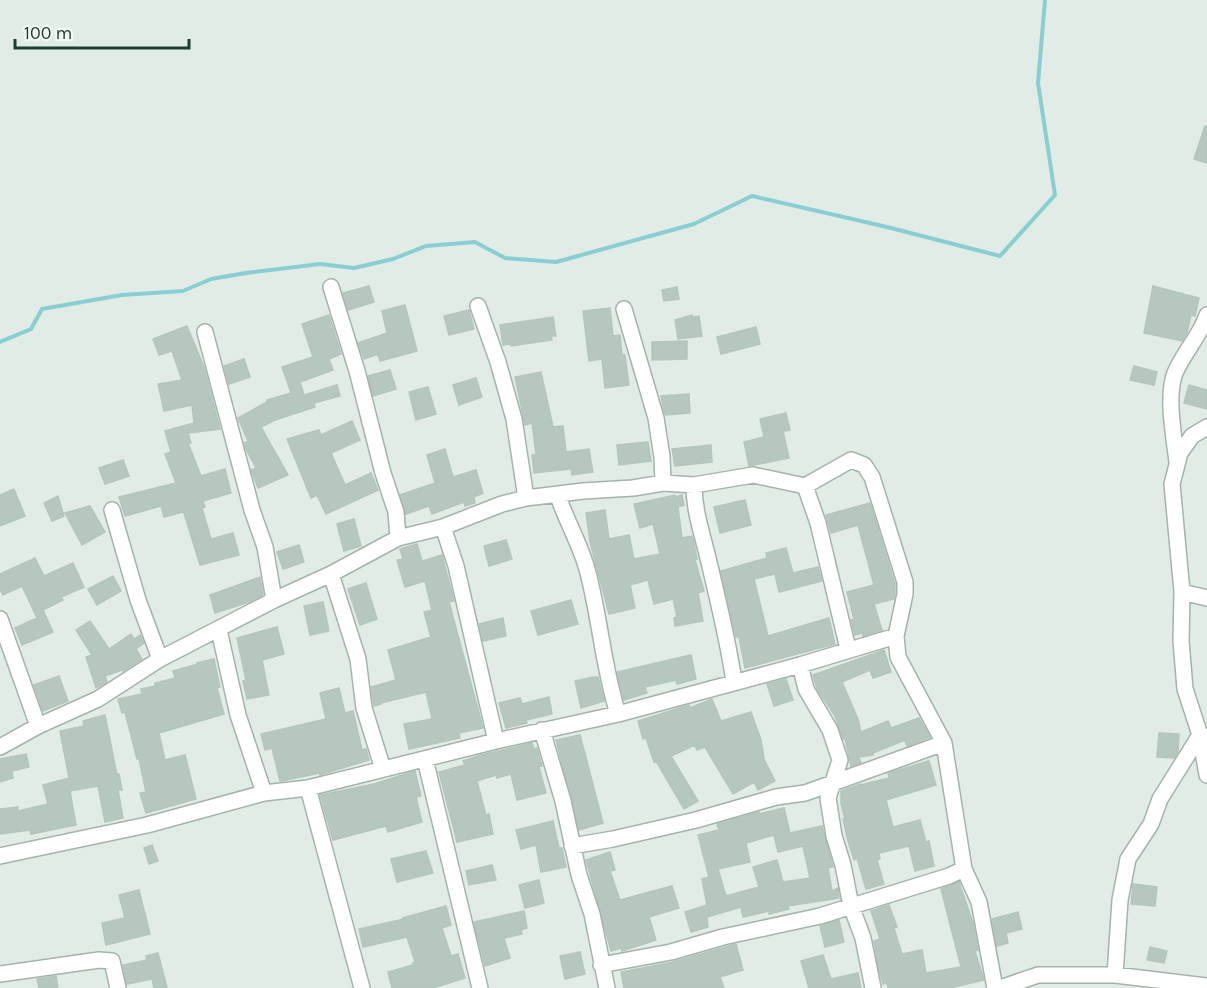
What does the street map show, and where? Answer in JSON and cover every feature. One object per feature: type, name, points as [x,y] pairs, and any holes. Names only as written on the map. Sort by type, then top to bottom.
[{"type":"street","points":[[331,287],[396,512],[398,538]]},
{"type":"street","points":[[478,306],[498,362],[514,419],[526,498]]},
{"type":"street","points":[[624,309],[656,418],[663,483]]},
{"type":"street","points":[[1177,464],[1171,403],[1174,375],[1184,354],[1204,325],[1207,315]]},
{"type":"street","points":[[205,332],[252,510],[265,547],[274,600]]},
{"type":"street","points":[[1207,427],[1200,439],[1180,453],[1172,484],[1182,592],[1181,641],[1185,689],[1204,735],[1207,775]]},
{"type":"street","points":[[0,747],[38,726],[98,699],[160,659],[398,538],[443,527],[502,504],[526,498],[663,483],[694,485],[753,475],[806,486],[851,460],[864,465],[872,477],[905,582],[905,594],[896,636],[898,657],[944,743],[964,869],[979,902],[995,988]]},
{"type":"street","points":[[694,485],[694,505],[718,601],[734,682]]},
{"type":"street","points":[[806,486],[818,523],[848,650]]},
{"type":"street","points":[[558,496],[587,567],[611,690],[618,714]]},
{"type":"street","points":[[112,510],[134,590],[160,659]]},
{"type":"street","points":[[443,527],[456,566],[496,741]]},
{"type":"street","points":[[330,574],[358,659],[364,708],[383,769]]},
{"type":"street","points":[[1182,592],[1207,598]]},
{"type":"street","points":[[0,619],[38,726]]},
{"type":"street","points":[[219,630],[238,715],[264,793]]},
{"type":"street","points":[[0,856],[147,825],[264,793],[308,788],[542,730],[618,714],[800,665],[896,636]]},
{"type":"street","points":[[800,665],[806,689],[830,730],[840,760],[828,798],[834,836],[873,988]]},
{"type":"street","points":[[542,730],[563,801],[579,875],[592,914],[607,988]]},
{"type":"street","points":[[1115,975],[1120,900],[1128,859],[1151,824],[1160,799],[1204,735]]},
{"type":"street","points":[[572,846],[696,820],[776,797],[805,793],[944,743]]},
{"type":"street","points":[[425,759],[480,988]]},
{"type":"street","points":[[308,788],[362,988]]},
{"type":"street","points":[[601,965],[691,947],[723,937],[820,916],[964,869]]},
{"type":"street","points":[[0,974],[99,960],[112,961],[118,988]]},
{"type":"street","points":[[1000,988],[1038,975],[1115,975],[1207,986]]},
{"type":"building","points":[[1205,126],[1207,126],[1207,163],[1194,159]]},
{"type":"building","points":[[369,286],[374,302],[348,310],[343,293]]},
{"type":"building","points":[[1153,286],[1199,298],[1195,316],[1191,315],[1187,333],[1182,341],[1144,333]]},
{"type":"building","points":[[677,287],[679,299],[664,301],[662,290]]},
{"type":"building","points":[[405,305],[417,351],[380,361],[378,354],[364,359],[358,343],[387,333],[382,311]]},
{"type":"building","points":[[610,308],[613,336],[620,335],[629,385],[605,388],[602,359],[589,361],[583,311]]},
{"type":"building","points":[[469,310],[474,329],[449,335],[444,316]]},
{"type":"building","points":[[329,315],[341,354],[329,359],[333,370],[300,382],[304,395],[337,385],[340,396],[314,403],[315,407],[261,427],[288,475],[258,488],[251,470],[256,468],[244,443],[248,441],[238,418],[267,400],[291,393],[282,367],[313,357],[302,324]]},
{"type":"building","points":[[692,315],[692,317],[699,316],[702,336],[678,339],[675,320]]},
{"type":"building","points":[[553,317],[556,336],[551,336],[552,340],[511,346],[510,344],[503,345],[500,325]]},
{"type":"building","points":[[187,326],[204,367],[220,429],[188,433],[191,443],[188,443],[201,476],[225,469],[231,493],[203,501],[205,507],[202,508],[211,539],[233,533],[239,555],[200,565],[183,512],[164,517],[161,506],[125,516],[119,497],[176,483],[165,454],[171,452],[165,431],[194,423],[192,405],[164,411],[158,384],[182,380],[172,351],[159,355],[153,339]]},
{"type":"building","points":[[756,327],[760,344],[721,354],[717,337]]},
{"type":"building","points":[[687,341],[687,359],[652,360],[652,342]]},
{"type":"building","points":[[244,359],[250,377],[229,384],[224,366]]},
{"type":"building","points":[[1134,366],[1157,372],[1154,385],[1130,380]]},
{"type":"building","points":[[390,370],[396,389],[373,396],[368,376]]},
{"type":"building","points":[[541,372],[553,427],[563,426],[566,452],[589,449],[593,472],[572,475],[571,469],[534,473],[532,455],[536,455],[532,423],[525,425],[515,377]]},
{"type":"building","points":[[476,378],[482,397],[459,405],[453,385]]},
{"type":"building","points":[[1189,385],[1207,390],[1207,409],[1184,403]]},
{"type":"building","points":[[428,387],[436,414],[416,420],[409,392]]},
{"type":"building","points":[[689,394],[690,413],[665,415],[661,396]]},
{"type":"building","points":[[786,413],[790,430],[783,431],[789,458],[749,466],[744,442],[764,437],[760,419]]},
{"type":"building","points":[[352,421],[360,440],[331,453],[345,485],[371,473],[378,490],[326,514],[317,495],[311,498],[287,439],[319,430],[321,435]]},
{"type":"building","points":[[648,442],[651,461],[619,465],[617,445]]},
{"type":"building","points":[[711,445],[712,462],[675,466],[672,449]]},
{"type":"building","points":[[445,449],[453,477],[476,470],[483,493],[474,497],[475,503],[465,506],[464,502],[432,514],[429,506],[406,514],[400,495],[435,483],[427,455]]},
{"type":"building","points":[[123,460],[129,476],[105,484],[99,468]]},
{"type":"building","points":[[14,489],[25,516],[0,526],[0,495]]},
{"type":"building","points":[[675,495],[676,497],[682,495],[684,505],[678,507],[682,538],[692,536],[693,538],[697,559],[695,560],[704,591],[698,593],[703,621],[675,626],[674,618],[677,617],[673,599],[654,604],[648,580],[630,585],[635,608],[609,614],[590,542],[586,513],[605,510],[609,539],[629,535],[634,559],[660,554],[653,524],[640,528],[634,504]]},
{"type":"building","points":[[58,496],[64,516],[52,521],[44,503]]},
{"type":"building","points":[[745,500],[751,525],[720,533],[714,507]]},
{"type":"building","points":[[870,503],[895,584],[895,593],[894,599],[874,604],[882,630],[863,636],[862,633],[855,635],[851,620],[854,619],[847,592],[874,585],[858,525],[831,533],[826,515]]},
{"type":"building","points":[[90,506],[105,532],[82,545],[65,513]]},
{"type":"building","points":[[354,519],[361,546],[344,551],[337,524]]},
{"type":"building","points":[[506,540],[512,559],[489,566],[484,546]]},
{"type":"building","points":[[417,544],[422,561],[442,555],[454,601],[449,602],[483,728],[459,733],[460,738],[409,749],[404,724],[432,719],[426,692],[374,706],[371,687],[396,680],[388,650],[431,637],[424,612],[432,610],[425,581],[405,587],[397,560],[403,559],[400,549]]},
{"type":"building","points":[[299,545],[304,562],[283,569],[277,552]]},
{"type":"building","points":[[786,548],[793,573],[818,567],[822,581],[779,592],[775,574],[754,579],[768,636],[829,618],[835,644],[745,668],[721,571],[767,558],[766,553]]},
{"type":"building","points":[[35,558],[44,576],[73,563],[84,587],[61,597],[63,600],[43,610],[53,632],[22,645],[15,628],[37,618],[22,586],[3,595],[0,589],[0,574]]},
{"type":"building","points":[[113,576],[121,591],[97,605],[88,589]]},
{"type":"building","points":[[260,577],[263,595],[215,613],[210,595]]},
{"type":"building","points":[[366,583],[377,619],[360,625],[348,589]]},
{"type":"building","points":[[571,600],[578,624],[538,635],[531,611]]},
{"type":"building","points":[[323,602],[329,631],[310,635],[304,606]]},
{"type":"building","points":[[503,618],[506,636],[483,641],[479,624]]},
{"type":"building","points":[[90,621],[109,649],[131,634],[134,639],[140,635],[144,643],[136,649],[142,659],[123,671],[105,676],[107,682],[96,688],[86,657],[92,655],[76,630]]},
{"type":"building","points":[[277,627],[284,654],[262,660],[269,695],[247,699],[243,681],[246,680],[237,638]]},
{"type":"building","points":[[884,650],[891,672],[873,678],[870,670],[842,682],[858,719],[861,732],[888,721],[891,728],[919,718],[930,737],[907,746],[905,740],[873,753],[873,755],[859,757],[861,763],[851,766],[845,738],[843,739],[835,716],[817,689],[813,675]]},
{"type":"building","points":[[691,655],[696,679],[677,684],[676,680],[645,687],[647,693],[624,700],[617,672]]},
{"type":"building","points":[[214,659],[220,687],[217,688],[224,714],[159,733],[165,760],[185,755],[196,799],[146,813],[140,793],[146,792],[139,759],[137,759],[125,712],[122,713],[118,699],[142,694],[141,689],[175,678],[173,671]]},
{"type":"building","points":[[59,676],[68,701],[43,711],[34,685]]},
{"type":"building","points":[[598,677],[604,701],[581,708],[575,681]]},
{"type":"building","points":[[786,679],[793,700],[774,706],[767,684]]},
{"type":"building","points":[[339,688],[345,713],[353,711],[362,750],[366,749],[369,760],[320,775],[320,773],[280,781],[272,748],[265,750],[261,734],[326,719],[320,693]]},
{"type":"building","points":[[549,697],[552,714],[526,720],[527,723],[506,728],[499,703],[520,698],[522,704]]},
{"type":"building","points":[[712,699],[721,721],[751,712],[761,740],[764,759],[775,781],[758,790],[754,782],[733,794],[705,747],[697,750],[695,745],[671,756],[698,801],[684,809],[656,761],[654,762],[646,738],[643,739],[638,721],[689,705],[690,708]]},
{"type":"building","points":[[105,715],[122,790],[118,790],[123,818],[105,822],[98,786],[70,791],[76,825],[31,834],[30,830],[0,834],[0,809],[18,807],[18,811],[48,804],[43,785],[69,778],[60,731],[84,726],[83,721]]},
{"type":"building","points":[[1159,733],[1179,734],[1178,752],[1174,758],[1157,757]]},
{"type":"building","points":[[580,735],[603,823],[579,830],[556,740]]},
{"type":"building","points":[[532,743],[534,749],[537,748],[546,793],[517,800],[511,774],[497,778],[496,775],[477,781],[486,815],[489,814],[493,834],[457,842],[439,772],[465,765],[463,761],[481,755]]},
{"type":"building","points":[[26,754],[29,767],[12,771],[13,778],[0,782],[0,759]]},
{"type":"building","points":[[929,761],[936,785],[886,800],[893,827],[920,820],[926,842],[929,841],[934,866],[915,871],[909,846],[879,853],[880,859],[877,860],[884,884],[866,889],[857,858],[854,860],[848,841],[843,819],[845,819],[841,804],[841,791],[889,778],[888,773]]},
{"type":"building","points":[[415,771],[421,796],[416,797],[422,822],[388,832],[386,826],[333,840],[320,795],[374,784]]},
{"type":"building","points":[[784,808],[790,833],[822,826],[833,867],[828,868],[832,891],[838,888],[839,898],[788,906],[789,909],[769,914],[769,911],[743,917],[741,907],[707,917],[708,927],[691,932],[685,912],[707,905],[702,879],[709,877],[698,835],[719,830],[717,824],[759,812],[759,814]],"holes":[[[774,835],[778,852],[803,846],[810,878],[783,882],[777,860],[753,867],[759,887],[726,896],[718,869],[750,862],[746,843]]]},
{"type":"building","points":[[553,821],[566,867],[541,872],[536,845],[521,849],[516,830]]},
{"type":"building","points":[[152,845],[158,861],[149,864],[144,848]]},
{"type":"building","points":[[426,851],[433,873],[397,882],[391,859]]},
{"type":"building","points":[[610,852],[615,870],[610,871],[620,900],[672,886],[679,908],[649,917],[656,940],[622,951],[621,948],[611,951],[586,860]]},
{"type":"building","points":[[492,865],[496,880],[469,885],[466,871]]},
{"type":"building","points":[[539,880],[544,903],[525,908],[519,885]]},
{"type":"building","points":[[959,882],[973,923],[978,950],[975,951],[984,980],[950,988],[888,988],[887,983],[883,984],[879,970],[874,941],[880,939],[871,911],[889,905],[897,927],[894,928],[902,954],[922,950],[926,973],[961,967],[941,889]]},
{"type":"building","points":[[1133,884],[1157,887],[1155,906],[1131,904]]},
{"type":"building","points":[[139,890],[150,934],[106,945],[102,923],[125,918],[119,895]]},
{"type":"building","points":[[446,906],[451,925],[442,928],[451,956],[458,954],[465,978],[433,988],[392,988],[388,972],[413,965],[415,962],[407,937],[363,947],[359,929],[404,919]]},
{"type":"building","points":[[524,911],[527,928],[521,930],[522,934],[504,938],[510,958],[485,966],[474,922]]},
{"type":"building","points":[[1018,912],[1022,929],[1006,933],[1008,943],[997,946],[992,919]]},
{"type":"building","points":[[839,920],[844,942],[825,947],[820,926]]},
{"type":"building","points":[[736,944],[743,970],[720,977],[724,988],[624,988],[621,972],[673,962]]},
{"type":"building","points":[[1150,947],[1167,951],[1164,963],[1147,960]]},
{"type":"building","points":[[580,952],[585,974],[565,979],[560,956]]},
{"type":"building","points":[[158,953],[167,988],[154,988],[152,979],[127,984],[123,965],[147,960],[146,956]]},
{"type":"building","points":[[823,955],[831,979],[858,973],[861,988],[809,988],[801,961]]},
{"type":"building","points":[[56,976],[58,988],[39,988],[37,979]]},
{"type":"waterway","points":[[0,342],[31,329],[42,309],[122,295],[183,291],[211,279],[246,273],[320,264],[354,268],[393,259],[426,246],[475,242],[505,258],[556,262],[694,224],[752,196],[1000,256],[1055,195],[1038,83],[1045,0]]}]
